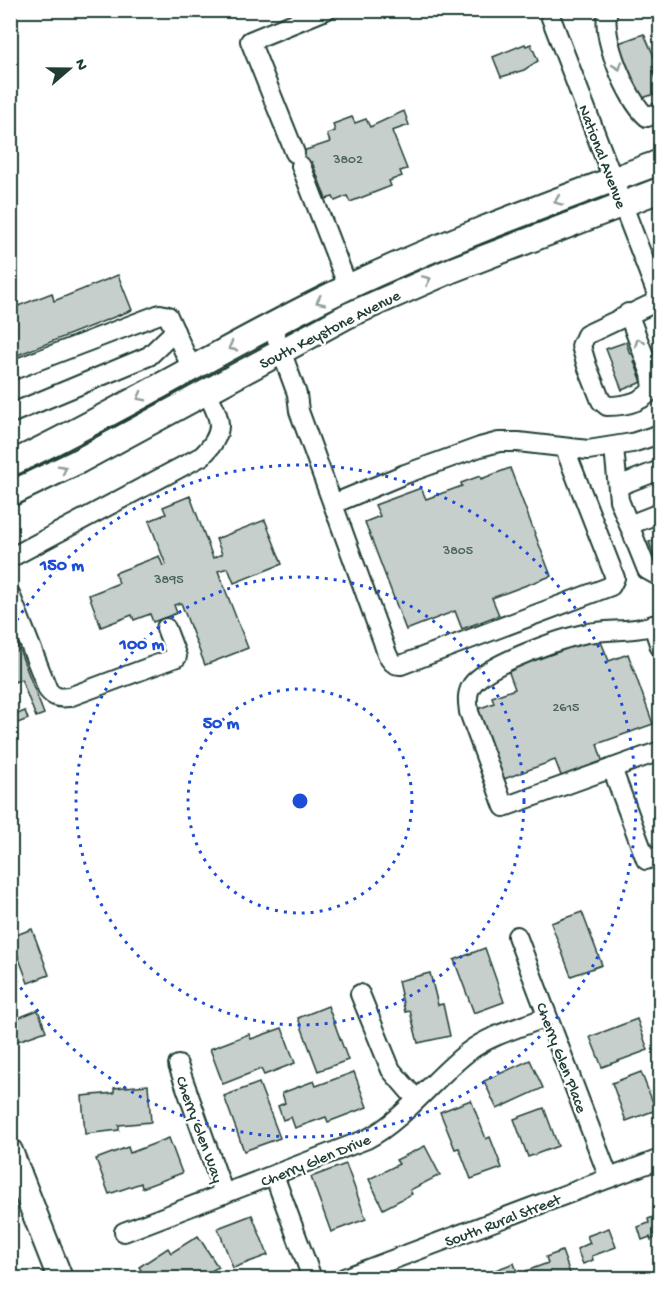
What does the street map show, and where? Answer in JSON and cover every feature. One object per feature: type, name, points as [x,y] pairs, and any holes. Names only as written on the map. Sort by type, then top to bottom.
[{"type":"main road","name":"South Keystone Avenue","points":[[10,464],[69,436],[348,287],[426,252],[660,162]]},
{"type":"main road","name":"South Keystone Avenue","points":[[10,494],[79,461],[347,316],[452,270],[660,190]]},
{"type":"main road","points":[[192,369],[206,392]]},
{"type":"main road","points":[[10,1151],[60,1278]]},
{"type":"street","points":[[326,10],[250,41],[348,287]]},
{"type":"street","name":"National Avenue","points":[[548,10],[660,301]]},
{"type":"street","points":[[608,10],[605,18],[606,33],[629,96],[639,110],[654,115]]},
{"type":"street","points":[[628,313],[651,374],[653,388],[648,395],[632,403],[607,406],[601,401],[581,346],[586,335],[628,313],[660,301]]},
{"type":"street","points":[[10,371],[160,314],[168,316],[192,369]]},
{"type":"street","points":[[272,326],[297,394],[299,411],[333,504],[391,662],[396,665],[611,586],[615,578],[565,449]]},
{"type":"street","points":[[10,414],[149,356],[175,331]]},
{"type":"street","points":[[10,558],[202,456],[212,447],[218,437],[220,427],[215,409],[206,392]]},
{"type":"street","points":[[333,504],[405,474],[499,442],[588,450],[614,447],[660,434]]},
{"type":"street","points":[[614,447],[619,500],[646,570],[656,575],[660,573]]},
{"type":"street","points":[[618,486],[660,470]]},
{"type":"street","points":[[629,525],[660,513]]},
{"type":"street","points":[[10,594],[48,690],[52,695],[60,698],[69,697],[177,657],[166,628]]},
{"type":"street","points":[[660,647],[657,624],[644,628],[571,637],[508,661],[479,677],[467,697],[469,712],[504,807],[660,751]]},
{"type":"street","points":[[612,768],[646,860],[660,855]]},
{"type":"street","name":"Cherry Glen Place","points":[[517,936],[609,1178]]},
{"type":"street","points":[[360,994],[391,1070],[416,1099]]},
{"type":"street","name":"Cherry Glen Drive","points":[[124,1232],[373,1136],[461,1057],[477,1046],[547,1017]]},
{"type":"street","name":"Cherry Glen Way","points":[[178,1065],[224,1194]]},
{"type":"street","name":"South Rural Street","points":[[344,1278],[660,1159]]},
{"type":"street","points":[[274,1175],[312,1278]]},
{"type":"building","points":[[644,34],[658,65],[652,67],[660,92],[637,100],[616,44]]},
{"type":"building","points":[[525,44],[526,46],[531,44],[538,61],[524,70],[501,77],[493,57]]},
{"type":"building","points":[[404,111],[409,125],[392,131],[407,169],[400,171],[402,176],[389,181],[391,186],[350,202],[347,196],[335,201],[333,197],[326,199],[312,162],[296,168],[291,155],[330,142],[327,134],[335,131],[333,124],[352,117],[355,123],[366,119],[370,127]]},
{"type":"building","points":[[118,275],[132,310],[10,358],[10,309],[52,293],[54,301]]},
{"type":"building","points":[[626,342],[630,354],[633,353],[636,360],[634,361],[642,382],[622,390],[606,349]]},
{"type":"building","points":[[510,468],[551,576],[492,598],[499,615],[462,629],[455,611],[406,630],[365,522],[380,516],[375,505],[421,488],[426,499],[462,486],[461,483],[480,476],[481,479]]},
{"type":"building","points":[[190,496],[213,558],[222,554],[216,539],[265,520],[282,564],[234,583],[228,568],[218,571],[248,648],[205,665],[181,603],[174,605],[177,613],[153,622],[150,614],[134,620],[132,615],[101,627],[89,595],[119,583],[115,573],[159,556],[163,566],[166,565],[149,521],[166,514],[163,507]]},
{"type":"building","points":[[660,538],[660,563],[657,565],[649,542]]},
{"type":"building","points":[[12,631],[44,714],[36,717],[21,679],[15,682],[10,670]]},
{"type":"building","points":[[599,637],[609,661],[628,654],[653,724],[597,744],[603,763],[562,778],[555,760],[504,779],[478,709],[494,703],[492,697],[515,689],[508,670]]},
{"type":"building","points":[[25,711],[28,719],[10,726],[10,717]]},
{"type":"building","points":[[582,912],[602,965],[571,976],[551,923]]},
{"type":"building","points":[[32,929],[49,975],[28,983],[11,937]]},
{"type":"building","points":[[485,948],[504,1002],[474,1013],[454,960]]},
{"type":"building","points":[[430,973],[438,1005],[443,1004],[450,1036],[418,1043],[410,1011],[405,1012],[398,981]]},
{"type":"building","points":[[328,1006],[348,1060],[318,1071],[298,1018]]},
{"type":"building","points":[[38,1010],[46,1031],[15,1042],[13,1037],[10,1039],[10,1021]]},
{"type":"building","points":[[637,1019],[648,1050],[602,1067],[590,1037]]},
{"type":"building","points":[[282,1028],[295,1063],[264,1075],[261,1069],[223,1084],[210,1049],[249,1034],[251,1039]]},
{"type":"building","points":[[530,1060],[543,1088],[497,1109],[484,1081]]},
{"type":"building","points":[[354,1072],[367,1107],[328,1122],[326,1117],[295,1128],[291,1117],[283,1120],[278,1106],[285,1103],[282,1093],[314,1081],[316,1086]]},
{"type":"building","points":[[641,1072],[656,1110],[626,1121],[612,1083]]},
{"type":"building","points":[[259,1083],[280,1138],[244,1151],[224,1096]]},
{"type":"building","points":[[148,1085],[151,1122],[119,1125],[119,1130],[85,1134],[82,1096],[114,1093],[114,1088]]},
{"type":"building","points":[[471,1100],[486,1139],[490,1137],[502,1168],[471,1179],[459,1148],[455,1149],[440,1112]]},
{"type":"building","points":[[544,1108],[558,1146],[528,1157],[514,1119]]},
{"type":"building","points":[[169,1138],[182,1173],[142,1188],[141,1183],[109,1194],[96,1159],[128,1147],[130,1153]]},
{"type":"building","points":[[425,1146],[440,1175],[410,1190],[412,1194],[383,1209],[369,1179],[399,1164],[396,1160]]},
{"type":"building","points":[[346,1164],[366,1219],[331,1232],[311,1177]]},
{"type":"building","points":[[252,1215],[268,1255],[233,1268],[218,1228]]},
{"type":"building","points":[[656,1216],[657,1220],[660,1219],[660,1234],[651,1240],[650,1237],[642,1240],[638,1227],[649,1223],[648,1219]]},
{"type":"building","points":[[609,1228],[616,1247],[592,1256],[593,1260],[583,1264],[577,1249],[590,1243],[587,1236]]},
{"type":"building","points":[[198,1236],[218,1267],[200,1278],[146,1278],[139,1267],[168,1248],[171,1253]]},
{"type":"building","points":[[562,1251],[571,1276],[529,1278],[526,1271],[548,1263],[546,1257]]},
{"type":"building","points":[[514,1263],[519,1278],[489,1278],[491,1277],[490,1272]]}]
